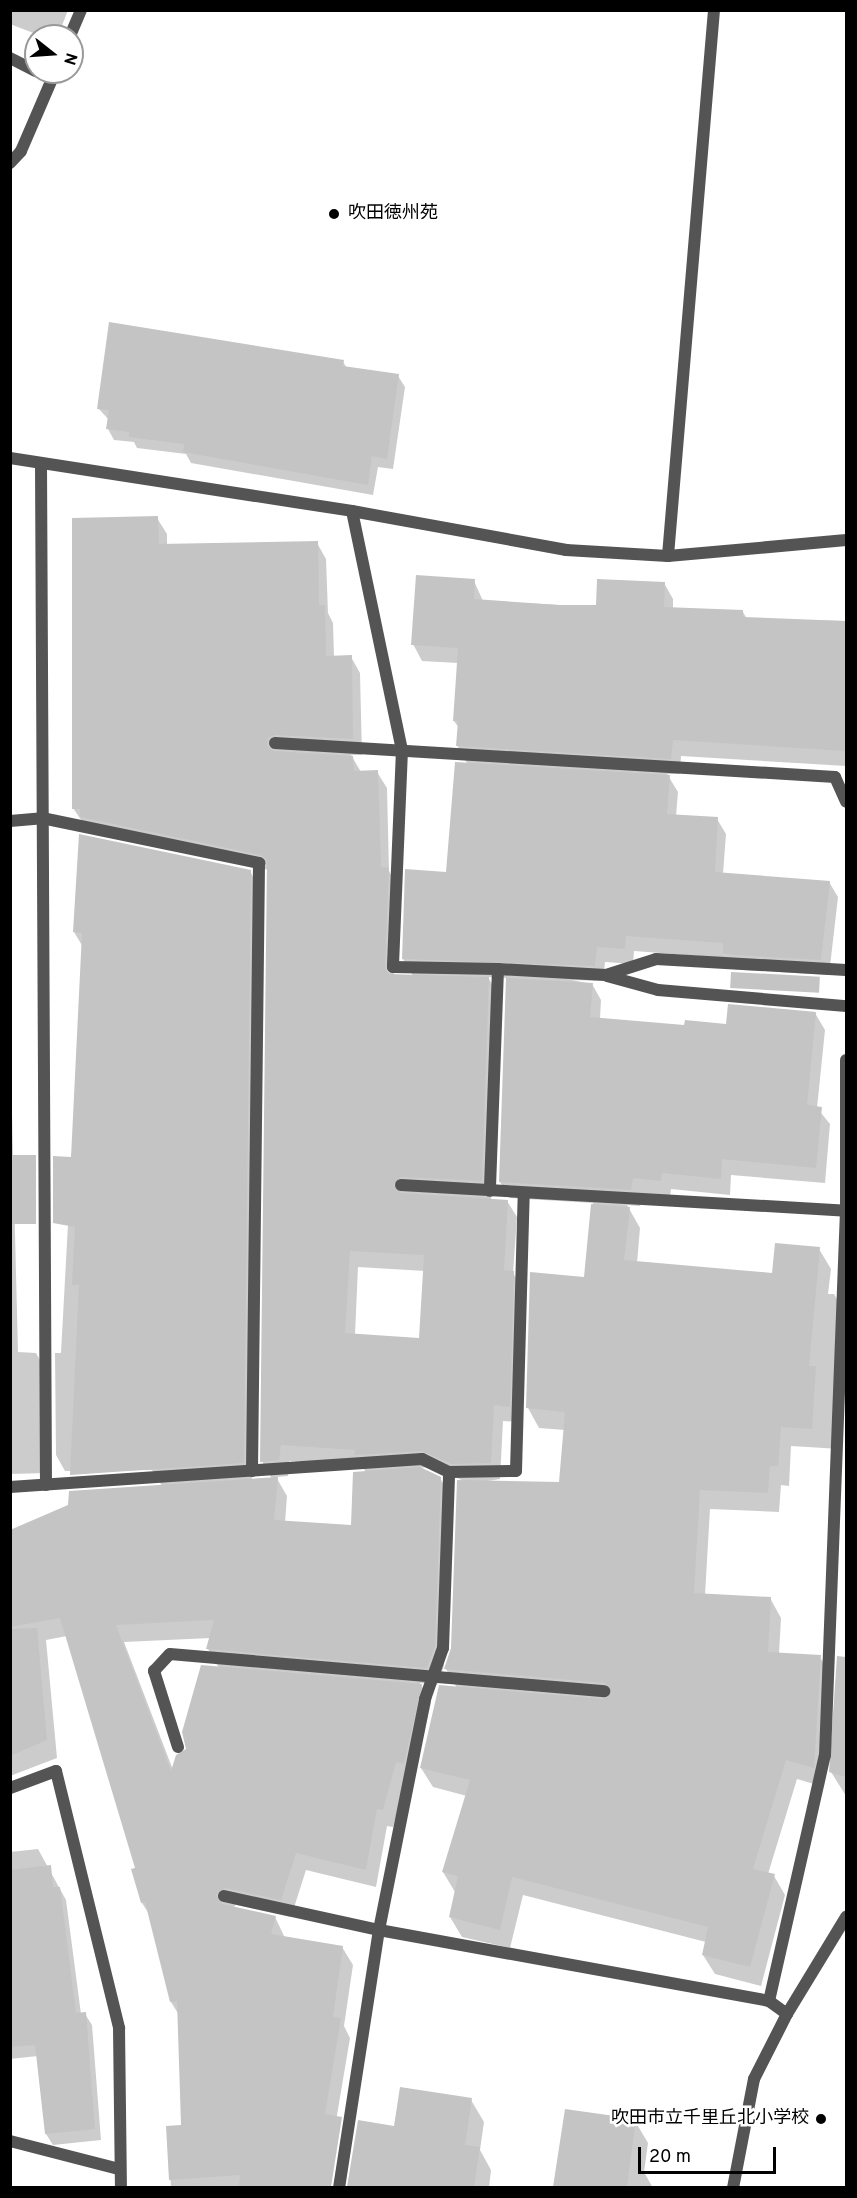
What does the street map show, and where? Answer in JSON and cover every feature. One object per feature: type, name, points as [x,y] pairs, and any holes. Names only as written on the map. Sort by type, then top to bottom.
[{"type":"street","points":[[75,24],[81,10]]},
{"type":"street","points":[[668,556],[714,10]]},
{"type":"street","points":[[10,58],[24,65]]},
{"type":"street","points":[[10,163],[21,151],[49,84]]},
{"type":"street","points":[[10,458],[352,511],[566,549],[668,556],[846,540]]},
{"type":"street","points":[[40,464],[46,1485]]},
{"type":"street","points":[[352,511],[402,750],[393,967],[498,969],[606,975],[658,990],[846,1006]]},
{"type":"street","points":[[275,743],[835,777],[846,802]]},
{"type":"street","points":[[10,821],[42,818],[259,863],[252,1471]]},
{"type":"street","points":[[606,975],[656,959],[846,970]]},
{"type":"street","points":[[490,1191],[498,969]]},
{"type":"street","points":[[768,2001],[825,1755],[846,1211],[846,1060]]},
{"type":"street","points":[[401,1185],[846,1211]]},
{"type":"street","points":[[10,1487],[422,1459],[449,1472],[516,1471],[524,1193]]},
{"type":"street","points":[[339,2187],[379,1930],[425,1699],[443,1648],[449,1472]]},
{"type":"street","points":[[178,1747],[154,1671],[170,1654],[434,1674],[604,1691]]},
{"type":"street","points":[[10,1788],[56,1771],[119,2028],[121,2187]]},
{"type":"street","points":[[224,1896],[379,1930],[768,2001],[787,2014]]},
{"type":"street","points":[[733,2187],[754,2079],[787,2014],[846,1917]]},
{"type":"street","points":[[10,2141],[119,2169]]},
{"type":"building","points":[[109,322],[344,360],[343,366],[399,374],[387,459],[372,456],[368,485],[183,452],[184,444],[129,437],[129,432],[106,429],[109,410],[97,409]]},
{"type":"building","points":[[158,516],[159,544],[318,541],[319,605],[325,605],[326,656],[352,655],[353,739],[275,735],[268,738],[267,746],[274,751],[353,756],[354,771],[378,770],[381,867],[389,868],[385,967],[388,974],[489,977],[482,1181],[401,1177],[393,1185],[401,1193],[508,1200],[504,1270],[514,1271],[510,1407],[494,1405],[491,1463],[451,1464],[422,1451],[354,1455],[355,1450],[281,1445],[279,1460],[260,1462],[267,860],[261,855],[80,817],[80,809],[72,809],[72,518]],"holes":[[[350,1251],[424,1255],[419,1338],[345,1333]]]},
{"type":"building","points":[[416,575],[475,579],[474,599],[559,605],[596,605],[597,579],[665,582],[664,607],[743,610],[743,617],[846,621],[846,751],[673,740],[671,759],[456,746],[458,721],[453,721],[458,648],[411,645]]},
{"type":"building","points":[[455,762],[670,775],[667,814],[718,817],[715,872],[830,881],[821,960],[733,955],[723,953],[723,943],[626,936],[625,949],[597,947],[595,966],[402,959],[405,869],[446,872]]},
{"type":"building","points":[[79,834],[251,870],[244,1463],[70,1475],[79,1285],[72,1285],[75,1227],[53,1223],[53,1156],[71,1157],[82,933],[73,932]]},
{"type":"building","points":[[731,972],[820,977],[819,993],[730,988]]},
{"type":"building","points":[[506,978],[593,983],[590,1017],[684,1025],[685,1020],[726,1024],[728,1004],[816,1012],[807,1105],[822,1107],[816,1168],[722,1159],[721,1179],[662,1173],[661,1181],[633,1178],[631,1190],[499,1182]]},
{"type":"building","points":[[10,1155],[36,1155],[36,1224],[10,1224]]},
{"type":"building","points":[[591,1204],[630,1207],[624,1260],[772,1273],[775,1243],[820,1247],[809,1366],[816,1366],[812,1429],[781,1427],[778,1466],[770,1466],[768,1493],[700,1490],[694,1593],[771,1597],[768,1652],[821,1655],[814,1768],[786,1760],[753,1869],[775,1874],[750,1967],[702,1955],[708,1927],[512,1877],[500,1930],[449,1917],[458,1876],[442,1872],[470,1780],[420,1768],[439,1685],[603,1699],[612,1692],[605,1683],[444,1669],[451,1648],[457,1480],[559,1482],[565,1412],[526,1408],[530,1272],[584,1277]]},
{"type":"building","points":[[420,1467],[441,1477],[435,1646],[427,1668],[206,1649],[214,1620],[116,1625],[171,1771],[176,1755],[186,1749],[182,1732],[201,1665],[422,1684],[404,1764],[396,1762],[383,1810],[377,1809],[366,1870],[296,1853],[281,1900],[225,1888],[216,1895],[222,1904],[276,1916],[271,1934],[343,1946],[333,2017],[341,2018],[325,2114],[342,2117],[331,2187],[239,2187],[240,2175],[169,2180],[166,2126],[181,2125],[177,2001],[170,2002],[145,1902],[141,1903],[131,1869],[135,1868],[60,1618],[10,1627],[10,1530],[68,1505],[69,1491],[278,1477],[274,1520],[351,1525],[353,1472]]},
{"type":"building","points":[[37,1628],[47,1740],[10,1756],[10,1629]]},
{"type":"building","points":[[837,1656],[846,1657],[846,1777],[829,1772]]},
{"type":"building","points":[[51,1865],[53,1887],[60,1887],[76,2013],[86,2012],[95,2129],[45,2134],[35,2045],[10,2047],[10,1870]]},
{"type":"building","points":[[400,2087],[472,2098],[465,2145],[480,2147],[474,2187],[347,2187],[358,2120],[394,2126]]},
{"type":"building","points":[[565,2109],[636,2119],[627,2187],[553,2187]]},
{"type":"place","name":"吹田徳州苑","points":[[334,214]]},
{"type":"place","name":"吹田市立千里丘北小学校","points":[[821,2119]]}]
